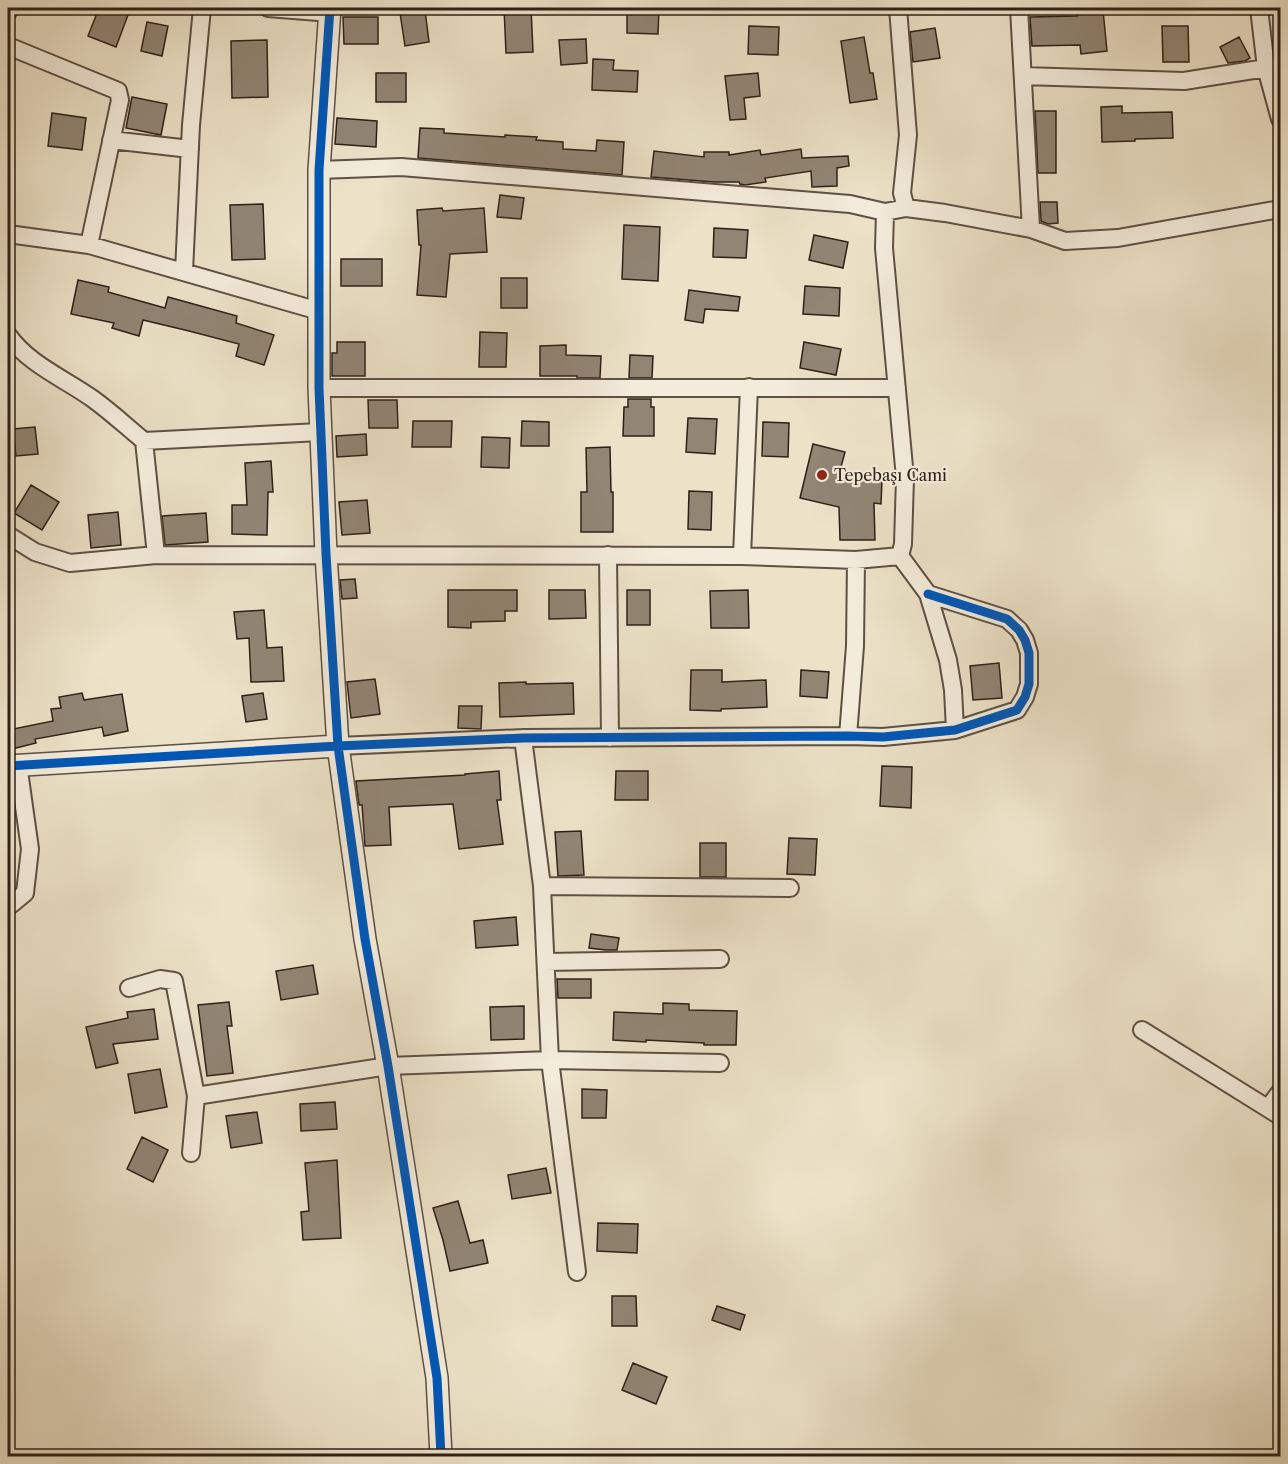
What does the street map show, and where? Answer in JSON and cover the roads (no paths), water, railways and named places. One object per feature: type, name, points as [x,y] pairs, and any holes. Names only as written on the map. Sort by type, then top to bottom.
[{"type":"street","points":[[8,12],[9,8]]},
{"type":"street","points":[[184,271],[190,149],[202,8]]},
{"type":"street","points":[[267,8],[331,10],[319,170],[319,388],[326,554],[339,746],[365,939],[388,1066],[437,1378],[441,1456]]},
{"type":"street","points":[[898,8],[909,135],[902,194],[906,208]]},
{"type":"street","points":[[1019,8],[1031,229]]},
{"type":"street","points":[[1259,8],[1266,68],[1281,119]]},
{"type":"street","points":[[8,46],[118,91],[120,100],[88,245]]},
{"type":"street","points":[[1023,76],[1184,81],[1266,68]]},
{"type":"street","points":[[111,140],[190,149]]},
{"type":"street","points":[[319,170],[401,167],[850,204],[885,212],[906,208],[1031,229],[1065,240],[1118,238],[1281,209]]},
{"type":"street","points":[[885,212],[884,248],[905,478],[903,544],[900,556]]},
{"type":"street","points":[[8,234],[88,245],[319,311]]},
{"type":"street","points":[[8,335],[14,344],[35,361],[95,400],[144,441],[320,432]]},
{"type":"street","points":[[742,556],[749,387]]},
{"type":"street","points":[[319,388],[897,388]]},
{"type":"street","points":[[144,441],[156,555]]},
{"type":"street","points":[[8,535],[35,552],[70,563],[156,555],[608,555],[856,560],[900,556]]},
{"type":"street","points":[[608,555],[610,738]]},
{"type":"street","points":[[900,556],[928,594],[948,660],[953,690],[955,730]]},
{"type":"street","points":[[848,736],[855,646],[856,560]]},
{"type":"street","points":[[8,907],[25,893],[30,849],[13,765],[523,738],[883,737],[955,730],[1017,710],[1025,697],[1029,684],[1029,653],[1019,630],[1007,619],[928,594]]},
{"type":"street","points":[[523,738],[542,886],[550,1060],[577,1272]]},
{"type":"street","points":[[542,886],[790,888]]},
{"type":"street","points":[[546,962],[720,959]]},
{"type":"street","points":[[129,988],[160,979],[174,981],[196,1095],[191,1153]]},
{"type":"street","points":[[1142,1029],[1274,1112],[1281,1092]]},
{"type":"street","points":[[196,1095],[388,1066],[550,1060],[720,1063]]},
{"type":"place","name":"Tepebaşı Cami","points":[[822,475]]}]
